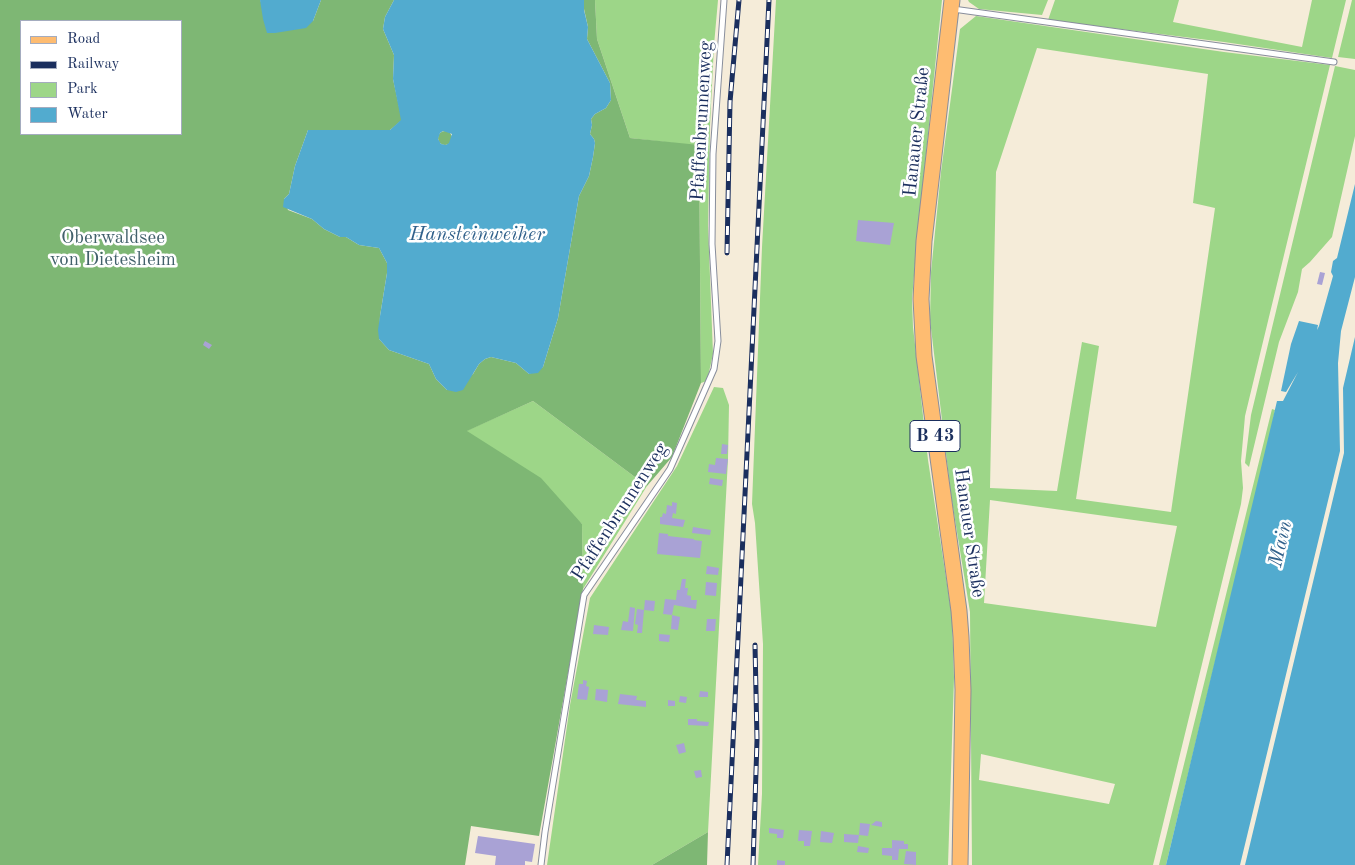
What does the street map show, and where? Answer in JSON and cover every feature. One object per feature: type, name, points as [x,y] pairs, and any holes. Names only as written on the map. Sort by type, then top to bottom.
[{"type":"main road","name":"Hanauer Straße","points":[[951,4],[924,240],[921,299],[924,356],[961,637],[963,690],[960,865]]},
{"type":"lane","name":"Pfaffenbrunnenweg","points":[[541,865],[584,595],[670,469],[714,369],[718,341],[712,244],[712,192],[724,0]]},
{"type":"lane","points":[[951,4],[1334,62]]},
{"type":"green space","name":"Oberwaldsee von Dietesheim","points":[[0,0],[260,0],[313,21],[321,0],[394,0],[385,17],[383,29],[394,55],[393,79],[402,120],[390,130],[308,130],[295,166],[289,194],[284,199],[288,210],[312,219],[324,229],[340,237],[346,237],[359,245],[379,248],[387,263],[387,273],[380,316],[379,339],[389,350],[429,364],[436,379],[447,390],[473,374],[479,364],[491,357],[516,363],[529,374],[543,367],[558,318],[579,196],[589,176],[593,157],[595,143],[590,134],[591,119],[595,114],[606,108],[611,100],[610,83],[587,39],[588,27],[584,0],[595,0],[597,39],[630,138],[699,145],[701,383],[672,457],[647,486],[533,401],[467,431],[541,478],[582,524],[583,589],[539,836],[471,826],[465,865],[0,865]]},
{"type":"green space","points":[[595,0],[718,0],[710,126],[708,226],[713,354],[707,381],[701,383],[699,146],[630,138],[597,39]]},
{"type":"green space","points":[[776,0],[942,0],[912,299],[913,327],[928,460],[952,617],[954,678],[948,865],[758,865],[762,794],[763,644],[755,523],[752,504],[762,247]]},
{"type":"green space","points":[[968,0],[1048,0],[1042,15],[979,9]]},
{"type":"green space","points":[[1055,0],[1179,0],[1173,22],[1302,47],[1312,0],[1346,0],[1332,58],[1224,42],[1048,20]]},
{"type":"green space","points":[[1352,0],[1355,0],[1355,59],[1338,57]]},
{"type":"green space","points":[[976,16],[1224,52],[1330,65],[1245,416],[1241,461],[1243,488],[1241,504],[1153,865],[972,865],[970,612],[951,495],[930,320],[931,272],[941,172],[960,29]],"holes":[[[1037,48],[1208,74],[1193,203],[1215,208],[1171,512],[1076,499],[1099,346],[1082,342],[1057,491],[990,488],[996,172]],[[990,500],[1177,526],[1156,627],[984,603]],[[981,754],[1115,784],[1109,804],[979,780]]]},
{"type":"green space","points":[[1335,66],[1355,70],[1355,136],[1332,237],[1302,269],[1298,292],[1279,342],[1249,467],[1245,463],[1251,415]]},
{"type":"green space","points":[[445,131],[450,133],[452,138],[450,143],[445,145],[440,143],[438,138],[440,133]]},
{"type":"green space","points":[[714,387],[723,388],[729,405],[728,459],[708,832],[652,865],[547,865],[570,705],[590,598],[677,466]]},
{"type":"green space","points":[[533,401],[647,486],[583,589],[582,524],[466,431]]},
{"type":"green space","points":[[1272,409],[1275,410],[1270,435],[1166,865],[1159,865]]},
{"type":"green space","points":[[708,832],[707,865],[652,865]]},
{"type":"water","points":[[260,0],[321,0],[313,21],[306,28],[267,33]]},
{"type":"water","name":"Hansteinweiher","points":[[394,0],[584,0],[588,27],[587,39],[610,83],[611,100],[606,108],[595,114],[591,119],[590,134],[595,143],[593,157],[589,176],[579,196],[558,318],[543,367],[538,373],[529,374],[516,363],[491,357],[479,364],[463,390],[456,392],[447,390],[436,379],[429,364],[389,350],[379,339],[378,330],[387,263],[379,248],[359,245],[346,237],[340,237],[324,229],[312,219],[283,207],[284,199],[289,194],[295,166],[308,130],[390,130],[401,120],[393,79],[394,55],[383,29],[385,17]],"holes":[[[443,131],[452,134],[449,143],[446,145],[441,144],[438,139],[440,133]]]},
{"type":"water","name":"Main","points":[[1355,184],[1355,277],[1341,331],[1338,363],[1340,451],[1240,865],[1166,865],[1277,401],[1283,401],[1298,372],[1286,392],[1281,391],[1291,344],[1299,321],[1318,325],[1317,330],[1319,326],[1333,276],[1331,272],[1333,261],[1337,258]]},
{"type":"water","points":[[1355,337],[1355,865],[1245,865],[1344,453],[1343,388]]},
{"type":"building","points":[[858,220],[894,223],[890,245],[856,241]]},
{"type":"building","points":[[1320,272],[1325,273],[1322,285],[1317,284]]},
{"type":"building","points":[[205,341],[212,345],[209,349],[203,345]]},
{"type":"building","points":[[722,444],[728,445],[727,454],[721,454]]},
{"type":"building","points":[[716,458],[728,459],[726,474],[708,472],[709,464],[715,465]]},
{"type":"building","points":[[710,478],[723,480],[722,486],[709,484]]},
{"type":"building","points":[[672,502],[677,503],[676,514],[673,513],[672,518],[685,520],[683,527],[660,524],[660,517],[662,517],[663,513],[666,514],[667,505],[672,506]]},
{"type":"building","points":[[693,527],[711,530],[710,535],[692,533]]},
{"type":"building","points":[[659,533],[702,541],[700,558],[657,554]]},
{"type":"building","points":[[707,566],[719,568],[718,575],[706,574]]},
{"type":"building","points":[[682,579],[686,579],[685,588],[688,588],[687,595],[691,596],[691,600],[697,600],[696,609],[674,605],[672,615],[663,614],[665,599],[676,600],[677,590],[680,590]]},
{"type":"building","points":[[706,582],[717,583],[716,596],[705,595]]},
{"type":"building","points":[[645,600],[655,601],[654,611],[644,610]]},
{"type":"building","points":[[630,607],[635,608],[633,631],[621,630],[623,621],[628,622]]},
{"type":"building","points":[[637,609],[644,610],[642,633],[637,633],[638,625],[635,624]]},
{"type":"building","points":[[672,615],[680,617],[678,630],[671,629]]},
{"type":"building","points":[[707,619],[716,619],[715,631],[706,631]]},
{"type":"building","points":[[594,625],[609,627],[608,635],[593,634]]},
{"type":"building","points":[[659,634],[670,635],[669,642],[659,641]]},
{"type":"building","points":[[583,680],[587,681],[586,686],[589,687],[587,700],[577,699],[579,684],[583,684]]},
{"type":"building","points":[[596,689],[608,690],[607,702],[595,700]]},
{"type":"building","points":[[700,691],[708,692],[708,697],[699,697]]},
{"type":"building","points":[[620,694],[637,696],[636,700],[646,701],[646,707],[618,704]]},
{"type":"building","points":[[680,696],[687,697],[686,703],[679,702]]},
{"type":"building","points":[[668,700],[675,701],[675,706],[668,706]]},
{"type":"building","points":[[688,719],[709,722],[708,726],[688,725]]},
{"type":"building","points":[[684,743],[686,752],[679,754],[676,745]]},
{"type":"building","points":[[701,770],[702,777],[696,778],[694,771]]},
{"type":"building","points":[[876,821],[882,822],[882,827],[871,825]]},
{"type":"building","points":[[860,823],[870,824],[868,836],[859,835]]},
{"type":"building","points":[[769,828],[784,830],[783,838],[777,838],[777,834],[769,833]]},
{"type":"building","points":[[799,830],[812,831],[810,846],[804,846],[804,841],[798,841]]},
{"type":"building","points":[[821,831],[834,833],[832,843],[820,842]]},
{"type":"building","points":[[844,834],[859,835],[858,843],[844,842]]},
{"type":"building","points":[[478,836],[535,844],[532,862],[525,861],[525,865],[495,865],[496,856],[475,853]]},
{"type":"building","points":[[892,840],[904,841],[904,844],[908,844],[908,849],[899,849],[898,860],[892,860],[892,856],[882,855],[882,848],[892,848]]},
{"type":"building","points":[[858,846],[869,848],[868,853],[857,852]]},
{"type":"building","points":[[906,851],[916,852],[916,865],[904,864]]},
{"type":"building","points":[[777,860],[785,861],[785,865],[777,865]]},
{"type":"railway","points":[[727,253],[730,102],[739,0]]},
{"type":"railway","points":[[727,865],[769,0]]},
{"type":"railway","points":[[753,865],[757,740],[755,645]]}]
